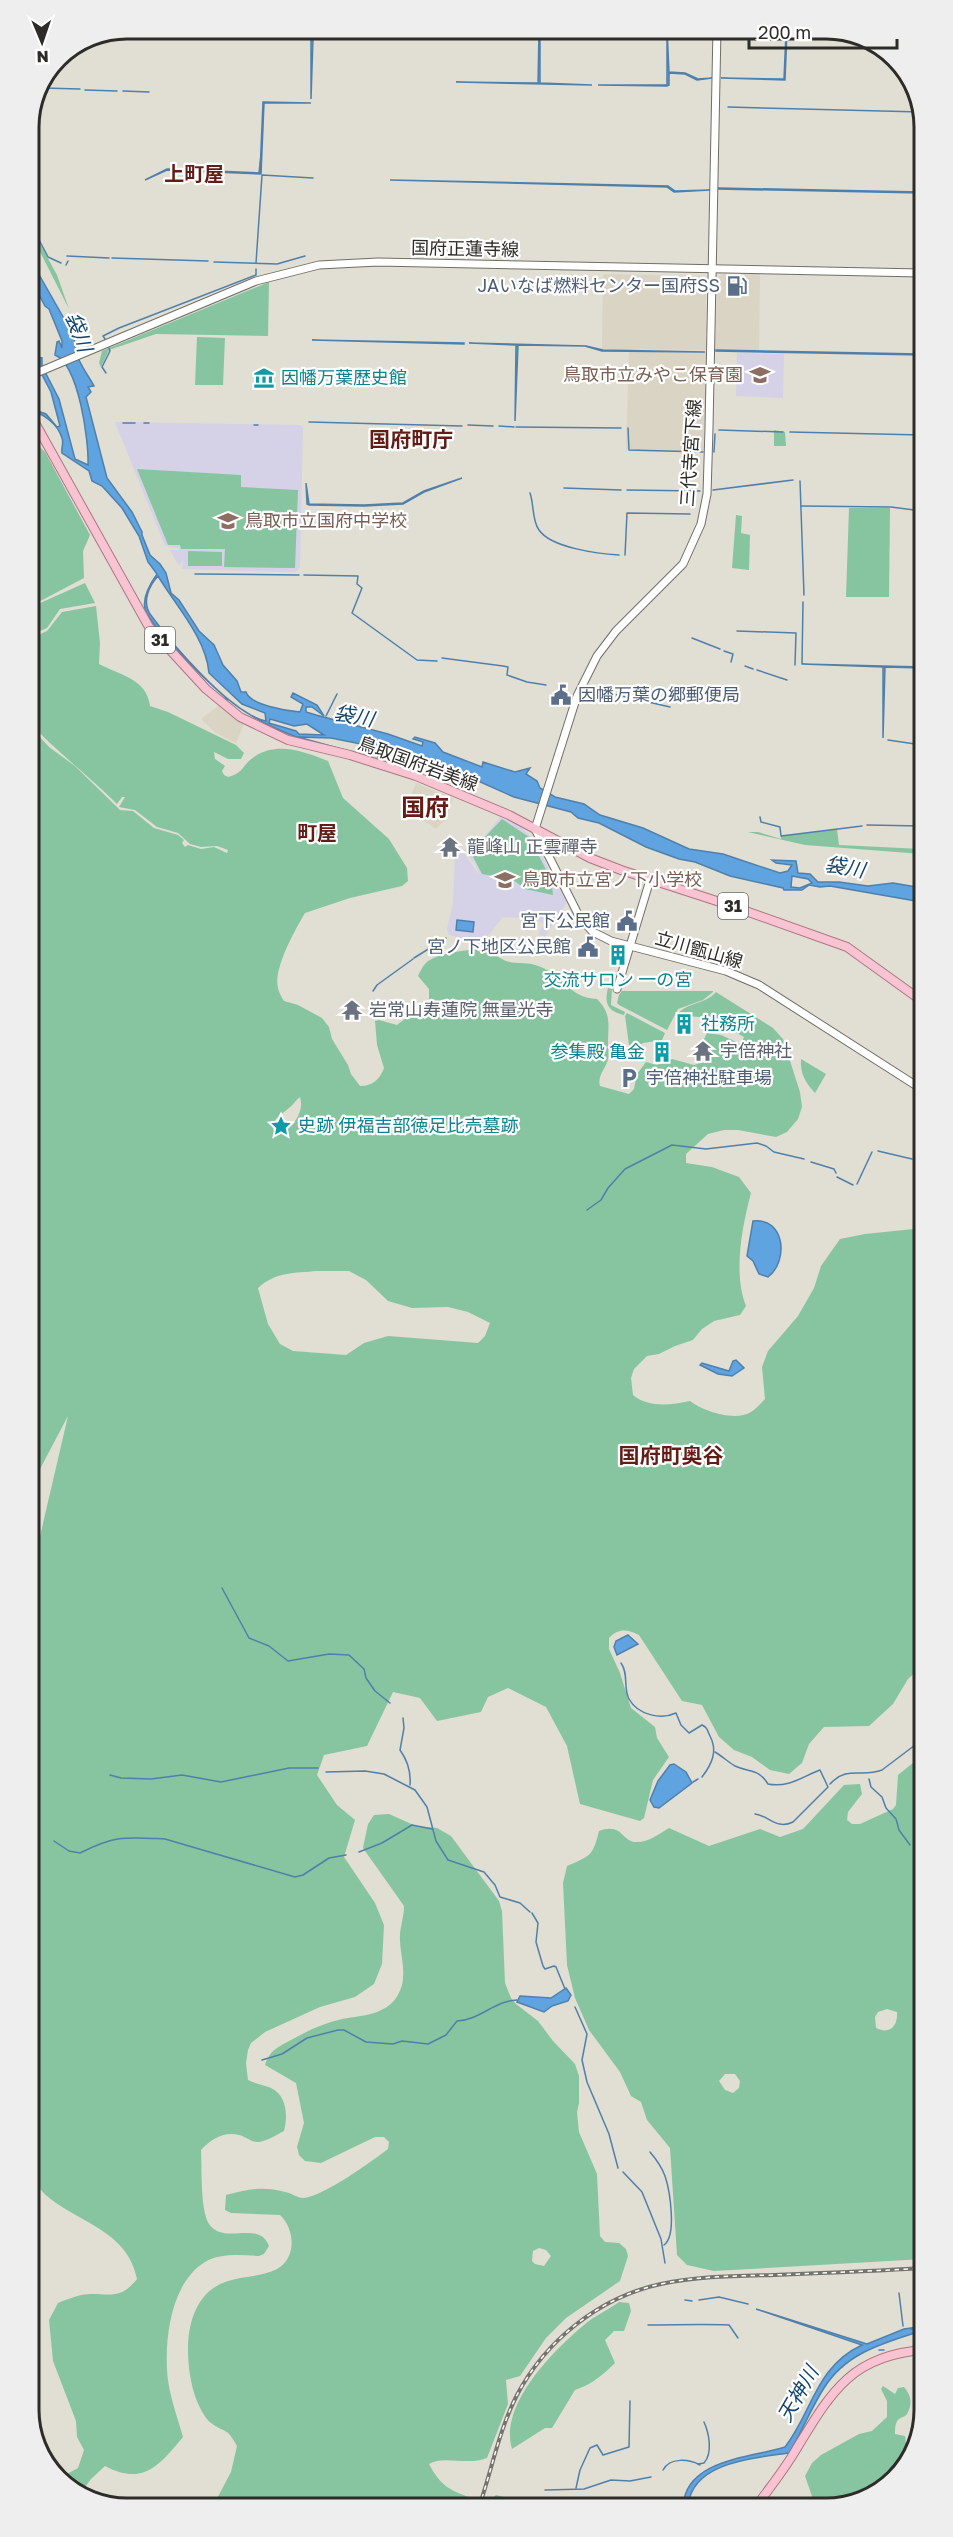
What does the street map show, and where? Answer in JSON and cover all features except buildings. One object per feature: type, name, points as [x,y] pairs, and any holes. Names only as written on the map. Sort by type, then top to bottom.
[{"type":"main road","name":"三代寺宮下線","points":[[534,829],[560,755],[577,696],[597,656],[615,632],[683,564],[701,524],[707,494],[717,39]]},
{"type":"main road","name":"国府正蓮寺線","points":[[39,372],[256,281],[319,265],[378,262],[914,273]]},
{"type":"main road","name":"鳥取国府岩美線","points":[[39,430],[142,616],[170,650],[226,707],[256,726],[281,737],[414,775],[509,815],[590,858],[847,947],[914,995]]},
{"type":"main road","name":"立川甑山線","points":[[534,829],[586,925],[603,938],[726,971],[759,985],[914,1085]]},
{"type":"main road","points":[[617,989],[650,880]]},
{"type":"main road","points":[[762,2498],[778,2478],[821,2408],[842,2381],[877,2359],[914,2351]]},
{"type":"shaded area","points":[[603,274],[702,276],[706,280],[706,350],[602,349]]},
{"type":"shaded area","points":[[760,274],[759,350],[715,350],[717,281],[719,276]]},
{"type":"shaded area","points":[[629,352],[706,352],[704,452],[629,451],[626,448]]},
{"type":"shaded area","name":"鳥取市立みやこ保育園","points":[[737,353],[784,354],[783,398],[736,396]]},
{"type":"shaded area","name":"鳥取市立国府中学校","points":[[115,422],[301,425],[303,427],[300,567],[296,572],[182,569],[183,560],[179,566],[170,550],[179,550],[179,548],[165,546]]},
{"type":"shaded area","points":[[218,706],[244,724],[236,743],[216,733],[201,719]]},
{"type":"shaded area","points":[[416,783],[453,799],[445,820],[436,829],[419,817],[422,808],[410,798]]},
{"type":"shaded area","name":"鳥取市立宮ノ下小学校","points":[[500,817],[519,825],[533,839],[567,902],[545,937],[538,934],[544,924],[535,919],[503,917],[482,943],[449,935],[447,929],[453,903],[455,858],[463,852],[480,876],[475,864],[464,850],[486,835]]},
{"type":"green space","points":[[39,242],[57,275],[69,309],[39,250]]},
{"type":"green space","points":[[269,282],[268,336],[156,334],[109,350],[101,367],[99,363],[102,351]]},
{"type":"green space","points":[[197,337],[225,338],[223,385],[195,385]]},
{"type":"green space","points":[[774,430],[785,432],[786,446],[774,446]]},
{"type":"green space","points":[[39,446],[45,452],[90,535],[83,551],[84,578],[39,602]]},
{"type":"green space","points":[[137,469],[241,475],[241,487],[298,490],[295,568],[224,567],[225,549],[181,549],[180,545],[168,545]]},
{"type":"green space","points":[[849,508],[890,508],[889,597],[846,597]]},
{"type":"green space","points":[[736,515],[742,516],[741,533],[750,535],[749,570],[732,568]]},
{"type":"green space","points":[[188,551],[222,552],[222,566],[188,566]]},
{"type":"green space","points":[[85,583],[95,603],[60,609],[47,628],[39,632],[39,604]]},
{"type":"green space","points":[[96,606],[100,643],[99,664],[138,684],[148,697],[150,706],[168,712],[236,745],[244,753],[241,759],[228,759],[214,752],[215,759],[225,766],[222,771],[224,775],[228,777],[237,773],[250,760],[263,752],[282,749],[310,754],[328,761],[343,798],[389,839],[407,868],[408,881],[402,886],[350,898],[305,913],[286,950],[277,980],[278,990],[284,1001],[298,1005],[322,1018],[329,1027],[332,1039],[351,1074],[360,1086],[369,1085],[375,1081],[384,1068],[377,1045],[375,1021],[397,1025],[422,1008],[429,1001],[429,989],[418,976],[424,965],[437,957],[465,951],[489,949],[503,960],[541,967],[573,991],[588,998],[597,999],[602,1004],[607,1015],[608,1057],[601,1075],[600,1086],[629,1094],[634,1089],[637,1074],[646,1062],[657,1065],[672,1059],[694,1065],[707,1061],[713,1048],[704,1039],[707,1033],[721,1035],[741,1044],[744,1037],[710,1018],[677,1015],[685,1008],[707,999],[716,992],[773,1028],[783,1039],[800,1092],[802,1107],[798,1119],[787,1132],[776,1137],[738,1130],[724,1130],[708,1134],[686,1154],[686,1163],[712,1167],[739,1177],[751,1193],[742,1235],[739,1265],[746,1306],[740,1315],[714,1321],[702,1329],[693,1340],[659,1354],[647,1356],[634,1369],[631,1378],[633,1395],[653,1404],[690,1401],[711,1412],[728,1416],[751,1412],[765,1399],[762,1367],[768,1351],[798,1316],[814,1288],[821,1266],[840,1239],[914,1229],[914,1673],[893,1704],[869,1726],[824,1727],[809,1744],[802,1763],[789,1774],[770,1770],[752,1757],[734,1750],[719,1737],[702,1705],[682,1701],[639,1635],[627,1631],[616,1632],[609,1638],[609,1649],[620,1673],[631,1708],[655,1727],[657,1738],[669,1757],[653,1780],[644,1818],[640,1821],[580,1804],[567,1746],[546,1707],[508,1688],[488,1697],[481,1712],[437,1721],[420,1698],[393,1692],[367,1746],[324,1755],[317,1775],[337,1805],[355,1820],[344,1857],[375,1903],[384,1925],[382,1964],[374,1984],[355,1997],[320,2007],[265,2032],[251,2043],[246,2063],[248,2080],[271,2088],[280,2096],[286,2113],[284,2131],[260,2142],[228,2134],[209,2142],[201,2150],[203,2199],[206,2217],[215,2230],[232,2234],[258,2234],[269,2246],[264,2254],[259,2256],[224,2256],[205,2262],[185,2282],[178,2296],[169,2326],[167,2370],[171,2395],[183,2437],[166,2457],[149,2470],[130,2474],[105,2466],[85,2487],[67,2474],[78,2468],[84,2450],[77,2437],[76,2421],[53,2361],[49,2320],[58,2303],[81,2295],[118,2294],[137,2279],[130,2259],[119,2244],[104,2232],[56,2203],[39,2187],[39,1541],[68,1416],[39,1471],[39,736],[49,747],[75,766],[120,810],[133,811],[154,828],[178,835],[184,840],[182,843],[185,847],[188,845],[201,849],[214,847],[227,853],[228,850],[217,846],[201,847],[190,844],[178,833],[157,827],[135,810],[119,807],[125,797],[122,797],[117,804],[39,732],[39,635],[47,631],[62,612]],"holes":[[[300,1097],[301,1103],[296,1119],[279,1135],[273,1128],[275,1120]],[[349,1271],[366,1280],[388,1301],[412,1308],[448,1307],[468,1312],[490,1323],[485,1336],[478,1343],[388,1336],[364,1343],[346,1355],[293,1351],[280,1344],[268,1324],[258,1288],[271,1279],[293,1273]]]},
{"type":"green space","points":[[502,819],[529,837],[551,879],[553,895],[525,889],[512,879],[482,874],[469,849],[486,836]]},
{"type":"green space","points":[[837,829],[839,845],[914,849],[914,853],[805,845],[748,832],[758,832],[781,839],[781,836]]},
{"type":"green space","points":[[608,988],[612,989],[611,1005],[625,1012],[624,1015],[608,1006]]},
{"type":"green space","points":[[622,991],[713,992],[703,1000],[678,1009],[667,1030],[619,1005],[617,1003]]},
{"type":"green space","points":[[627,1013],[665,1033],[662,1040],[643,1043],[630,1052],[625,1016]]},
{"type":"green space","points":[[801,1059],[826,1074],[815,1093],[804,1078]]},
{"type":"green space","points":[[914,1762],[914,2260],[714,2271],[687,2265],[677,2255],[670,2148],[647,2120],[641,2102],[631,2096],[620,2072],[589,2030],[575,1998],[567,1965],[563,1883],[567,1866],[589,1854],[595,1846],[599,1831],[607,1829],[618,1831],[632,1841],[641,1842],[669,1828],[709,1846],[760,1829],[780,1837],[803,1829],[844,1785],[860,1784],[862,1794],[848,1812],[847,1820],[852,1824],[860,1824],[893,1809],[896,1805],[898,1775]],"holes":[[[887,2009],[897,2012],[892,2028],[889,2030],[876,2028],[875,2017],[878,2012]],[[725,2074],[735,2074],[740,2081],[739,2088],[733,2093],[725,2090],[719,2081]]]},
{"type":"green space","points":[[389,1814],[416,1826],[437,1828],[451,1836],[499,1901],[502,1911],[505,1983],[516,2004],[538,2021],[575,2064],[579,2076],[577,2112],[579,2132],[597,2174],[600,2236],[605,2242],[619,2243],[626,2249],[628,2256],[620,2281],[566,2318],[546,2338],[520,2376],[506,2380],[508,2404],[487,2458],[472,2461],[441,2460],[429,2464],[442,2483],[472,2498],[217,2498],[231,2472],[237,2446],[228,2433],[208,2421],[195,2396],[191,2381],[188,2347],[194,2314],[202,2300],[213,2288],[228,2281],[265,2274],[277,2269],[288,2258],[292,2243],[289,2228],[280,2215],[231,2213],[225,2210],[226,2195],[263,2189],[277,2190],[301,2198],[312,2196],[347,2178],[388,2149],[389,2142],[384,2137],[375,2137],[321,2163],[305,2161],[299,2155],[297,2147],[304,2123],[296,2083],[265,2065],[275,2050],[297,2037],[329,2023],[378,2011],[393,2002],[398,1995],[403,1978],[400,1934],[404,1906],[363,1848],[368,1824],[374,1815]],"holes":[[[539,2248],[546,2250],[551,2256],[544,2266],[532,2261],[533,2251]]]},
{"type":"green space","points":[[619,2302],[629,2303],[631,2311],[624,2331],[614,2331],[605,2340],[615,2363],[597,2379],[575,2390],[552,2428],[545,2428],[512,2449],[510,2432],[513,2415],[532,2380],[571,2336]]},
{"type":"green space","points":[[883,2386],[895,2394],[898,2388],[904,2387],[910,2396],[909,2410],[897,2421],[895,2429],[895,2434],[905,2436],[907,2444],[896,2464],[884,2476],[865,2489],[838,2497],[813,2498],[805,2476],[812,2463],[821,2455],[859,2434],[872,2431],[887,2417],[887,2401],[881,2389]]},
{"type":"water","points":[[311,39],[313,39],[311,99]]},
{"type":"water","points":[[540,39],[540,83],[592,85],[456,82],[538,83]]},
{"type":"water","points":[[667,39],[669,72],[685,73],[698,79],[712,78],[697,80],[685,74],[669,73],[669,85],[667,86],[598,85],[667,85]]},
{"type":"water","points":[[787,39],[785,80],[721,78],[784,79]]},
{"type":"water","points":[[263,102],[311,103],[264,103],[261,174],[167,170],[145,180],[167,169],[260,173]]},
{"type":"water","points":[[390,180],[668,186],[675,191],[710,190],[674,192],[667,187]]},
{"type":"water","points":[[718,188],[914,193],[718,189]]},
{"type":"water","points":[[39,275],[75,338],[78,357],[94,386],[88,387],[91,392],[86,397],[107,478],[132,512],[150,555],[166,573],[171,593],[179,600],[199,631],[214,645],[223,665],[237,681],[241,692],[246,692],[249,697],[261,704],[300,712],[303,704],[291,697],[293,693],[317,705],[324,716],[312,707],[306,707],[306,712],[388,734],[422,746],[423,742],[413,739],[415,737],[435,743],[443,752],[482,767],[483,762],[515,772],[530,768],[526,774],[537,781],[540,788],[555,797],[584,804],[600,815],[643,828],[689,849],[723,854],[780,873],[788,871],[792,865],[776,863],[772,860],[796,861],[798,873],[810,874],[818,882],[868,886],[893,883],[914,887],[914,901],[830,886],[809,885],[802,890],[784,890],[730,876],[695,862],[679,859],[646,847],[599,823],[578,818],[571,812],[514,797],[449,768],[408,753],[383,748],[378,760],[299,738],[254,717],[266,721],[265,713],[242,704],[209,673],[207,660],[196,635],[158,576],[148,594],[147,604],[150,614],[210,682],[194,668],[168,641],[149,618],[145,609],[145,600],[149,586],[157,574],[148,562],[139,536],[122,508],[102,486],[92,481],[89,471],[62,453],[63,442],[60,433],[45,416],[39,414],[39,412],[46,414],[57,427],[60,426],[51,392],[39,369],[39,358],[42,358],[42,366],[59,399],[75,459],[88,465],[87,440],[81,405],[70,373],[55,355],[57,342],[59,341],[62,348],[62,341],[49,309],[39,295]],"holes":[[[270,719],[294,726],[307,724],[324,735],[299,734],[269,723]],[[298,737],[331,738],[381,748],[377,759]],[[792,876],[808,879],[812,883],[800,888],[791,887]]]},
{"type":"water","points":[[312,340],[464,343],[464,344]]},
{"type":"water","points":[[469,343],[586,346],[603,350],[705,352],[602,351],[585,346],[518,345],[515,421],[516,345]]},
{"type":"water","points":[[716,350],[914,355],[716,351]]},
{"type":"water","points":[[462,478],[424,492],[403,504],[364,506],[307,504],[306,483],[309,504],[364,505],[403,503],[424,491]]},
{"type":"water","points":[[802,664],[914,667],[885,667],[883,738],[883,667]]},
{"type":"water","points":[[457,920],[474,922],[473,932],[456,930]]},
{"type":"water","points":[[753,1221],[764,1222],[772,1226],[780,1242],[779,1261],[775,1270],[768,1277],[759,1274],[753,1261],[747,1256]]},
{"type":"water","points":[[736,1360],[744,1368],[732,1376],[718,1374],[700,1365],[702,1363],[729,1371],[733,1361]]},
{"type":"water","points":[[628,1635],[638,1644],[617,1655],[614,1647],[616,1641]]},
{"type":"water","points":[[674,1764],[686,1772],[692,1783],[659,1808],[654,1807],[650,1800],[658,1781],[670,1765]]},
{"type":"water","points":[[566,1988],[571,1995],[568,2001],[552,2006],[544,2012],[517,2002],[520,1996],[551,1998]]},
{"type":"water","points":[[756,2309],[867,2344],[904,2329],[914,2328],[914,2333],[869,2350],[844,2365],[833,2375],[789,2453],[743,2460],[712,2471],[692,2491],[690,2498],[685,2498],[695,2478],[707,2470],[738,2458],[785,2447],[824,2377],[846,2354],[862,2345]]},
{"type":"waterway","points":[[48,88],[80,89]]},
{"type":"waterway","points":[[85,90],[117,91]]},
{"type":"waterway","points":[[123,91],[149,92]]},
{"type":"waterway","points":[[728,107],[912,112]]},
{"type":"waterway","points":[[259,173],[261,155]]},
{"type":"waterway","points":[[256,263],[262,175],[313,178]]},
{"type":"waterway","points":[[39,240],[48,257],[61,263]]},
{"type":"waterway","points":[[67,256],[109,258]]},
{"type":"waterway","points":[[214,262],[277,264],[305,256]]},
{"type":"waterway","points":[[112,258],[208,261]]},
{"type":"waterway","points":[[66,265],[68,261]]},
{"type":"waterway","name":"袋川","points":[[105,339],[103,336],[119,328],[256,275],[256,269]]},
{"type":"waterway","points":[[106,373],[102,367],[110,351],[109,348]]},
{"type":"waterway","points":[[309,422],[462,426]]},
{"type":"waterway","points":[[123,423],[135,423]]},
{"type":"waterway","points":[[144,423],[149,423]]},
{"type":"waterway","points":[[468,425],[493,426]]},
{"type":"waterway","points":[[499,426],[514,427]]},
{"type":"waterway","points":[[516,427],[621,428]]},
{"type":"waterway","points":[[628,428],[629,450],[703,452]]},
{"type":"waterway","points":[[719,430],[783,432]]},
{"type":"waterway","points":[[790,432],[914,435]]},
{"type":"waterway","points":[[714,452],[715,434]]},
{"type":"waterway","points":[[713,490],[793,480]]},
{"type":"waterway","points":[[800,481],[804,595]]},
{"type":"waterway","points":[[564,488],[621,490]]},
{"type":"waterway","points":[[627,490],[700,491]]},
{"type":"waterway","points":[[530,493],[535,522],[545,536],[576,549],[619,555]]},
{"type":"waterway","points":[[801,506],[891,507],[914,510]]},
{"type":"waterway","points":[[625,555],[627,513],[690,514]]},
{"type":"waterway","points":[[195,574],[299,575]]},
{"type":"waterway","points":[[304,575],[358,576],[357,584],[362,588],[352,613],[417,660],[437,661]]},
{"type":"waterway","points":[[802,664],[803,602]]},
{"type":"waterway","points":[[737,631],[796,633],[795,665]]},
{"type":"waterway","points":[[692,638],[720,649]]},
{"type":"waterway","points":[[724,651],[733,654],[731,662]]},
{"type":"waterway","points":[[442,658],[508,667],[507,675],[527,682],[546,685]]},
{"type":"waterway","points":[[745,666],[753,669]]},
{"type":"waterway","points":[[757,670],[787,680]]},
{"type":"waterway","points":[[609,693],[670,707]]},
{"type":"waterway","name":"袋川","points":[[326,716],[337,694]]},
{"type":"waterway","points":[[888,740],[914,744]]},
{"type":"waterway","points":[[760,817],[761,822],[780,827],[781,836],[862,826]]},
{"type":"waterway","points":[[867,825],[914,826]]},
{"type":"waterway","points":[[414,958],[446,938]]},
{"type":"waterway","points":[[373,991],[377,985],[413,959]]},
{"type":"waterway","points":[[587,1210],[601,1200],[608,1188],[625,1169],[672,1145],[706,1149],[757,1143],[774,1152],[804,1159]]},
{"type":"waterway","points":[[878,1151],[912,1159]]},
{"type":"waterway","points":[[857,1184],[872,1152]]},
{"type":"waterway","points":[[811,1162],[834,1169],[836,1173]]},
{"type":"waterway","points":[[837,1177],[853,1185]]},
{"type":"waterway","points":[[222,1588],[249,1638],[269,1646],[288,1661],[329,1654],[349,1655],[364,1669],[366,1678],[375,1691],[390,1703]]},
{"type":"waterway","points":[[621,1663],[625,1672],[627,1695],[638,1709],[657,1716],[676,1713],[681,1725],[689,1733],[702,1725],[706,1728],[714,1752],[709,1767],[702,1777]]},
{"type":"waterway","points":[[403,1718],[404,1728],[400,1750],[408,1767],[410,1785]]},
{"type":"waterway","points":[[830,1784],[849,1773],[882,1770],[914,1746]]},
{"type":"waterway","points":[[715,1752],[735,1766],[761,1775],[768,1784],[788,1783],[820,1770],[828,1787],[793,1822],[777,1824],[755,1814]]},
{"type":"waterway","points":[[110,1775],[121,1778],[151,1779],[182,1775],[221,1782],[289,1768],[318,1768]]},
{"type":"waterway","points":[[326,1772],[365,1771],[384,1774],[415,1790],[427,1807],[436,1841],[448,1860],[484,1872],[495,1885],[500,1897],[520,1903],[530,1912]]},
{"type":"waterway","points":[[693,1782],[698,1779]]},
{"type":"waterway","points":[[869,1779],[871,1787],[882,1797],[886,1808],[896,1819],[899,1830],[910,1845]]},
{"type":"waterway","points":[[359,1852],[382,1843],[412,1825],[432,1829]]},
{"type":"waterway","points":[[54,1841],[69,1851],[80,1853],[121,1838],[165,1839],[295,1877],[303,1875],[329,1858],[346,1855]]},
{"type":"waterway","points":[[532,1913],[538,1923],[536,1942],[543,1966],[545,1969],[556,1967],[565,1989]]},
{"type":"waterway","points":[[262,2060],[282,2054],[307,2038],[338,2030],[344,2030],[366,2042],[393,2044],[402,2041],[428,2044],[446,2035],[457,2021],[517,2000]]},
{"type":"waterway","points":[[575,2007],[587,2034],[582,2060],[587,2082],[609,2134],[618,2168]]},
{"type":"waterway","points":[[650,2152],[664,2173],[669,2192],[671,2223],[668,2240],[664,2245]]},
{"type":"waterway","points":[[623,2172],[642,2192],[661,2239],[665,2263]]},
{"type":"waterway","points":[[899,2293],[903,2326]]},
{"type":"waterway","points":[[699,2300],[719,2297],[748,2304]]},
{"type":"waterway","points":[[685,2300],[692,2301]]},
{"type":"waterway","points":[[648,2325],[729,2325],[738,2338]]},
{"type":"waterway","points":[[879,2350],[884,2350]]},
{"type":"waterway","points":[[576,2488],[580,2470],[590,2448],[597,2445],[603,2455],[629,2447],[630,2401]]},
{"type":"waterway","points":[[698,2464],[704,2463],[707,2459],[709,2449],[709,2437],[704,2422]]},
{"type":"waterway","points":[[663,2470],[670,2463],[680,2460],[700,2465]]},
{"type":"waterway","points":[[545,2490],[584,2489],[611,2480],[630,2481],[651,2477]]},
{"type":"railway","points":[[482,2498],[505,2422],[529,2375],[559,2339],[596,2310],[638,2290],[675,2281],[731,2276],[914,2269]]},
{"type":"place","name":"JAいなば燃料センター国府SS","points":[[737,286]]},
{"type":"place","name":"鳥取市立みやこ保育園","points":[[760,375]]},
{"type":"place","name":"因幡万葉歴史館","points":[[264,378]]},
{"type":"place","name":"鳥取市立国府中学校","points":[[228,521]]},
{"type":"place","name":"因幡万葉の郷郵便局","points":[[561,695]]},
{"type":"place","name":"龍峰山 正雲禪寺","points":[[450,847]]},
{"type":"place","name":"鳥取市立宮ノ下小学校","points":[[505,880]]},
{"type":"place","name":"宮下公民館","points":[[627,921]]},
{"type":"place","name":"宮ノ下地区公民館","points":[[588,947]]},
{"type":"place","name":"交流サロン 一の宮","points":[[618,955]]},
{"type":"place","name":"岩常山寿蓮院 無量光寺","points":[[352,1010]]},
{"type":"place","name":"社務所","points":[[684,1024]]},
{"type":"place","name":"宇倍神社","points":[[703,1051]]},
{"type":"place","name":"参集殿 亀金","points":[[662,1052]]},
{"type":"place","name":"宇倍神社駐車場","points":[[629,1078]]},
{"type":"place","name":"史跡 伊福吉部徳足比売墓跡","points":[[281,1126]]},
{"type":"district","name":"上町屋","points":[[194,174]]},
{"type":"district","name":"国府町庁","points":[[411,440]]},
{"type":"district","name":"国府","points":[[425,808]]},
{"type":"district","name":"町屋","points":[[317,833]]},
{"type":"district","name":"国府町奥谷","points":[[671,1456]]},
{"type":"water label","name":"天神川","points":[[798,2394]]}]
